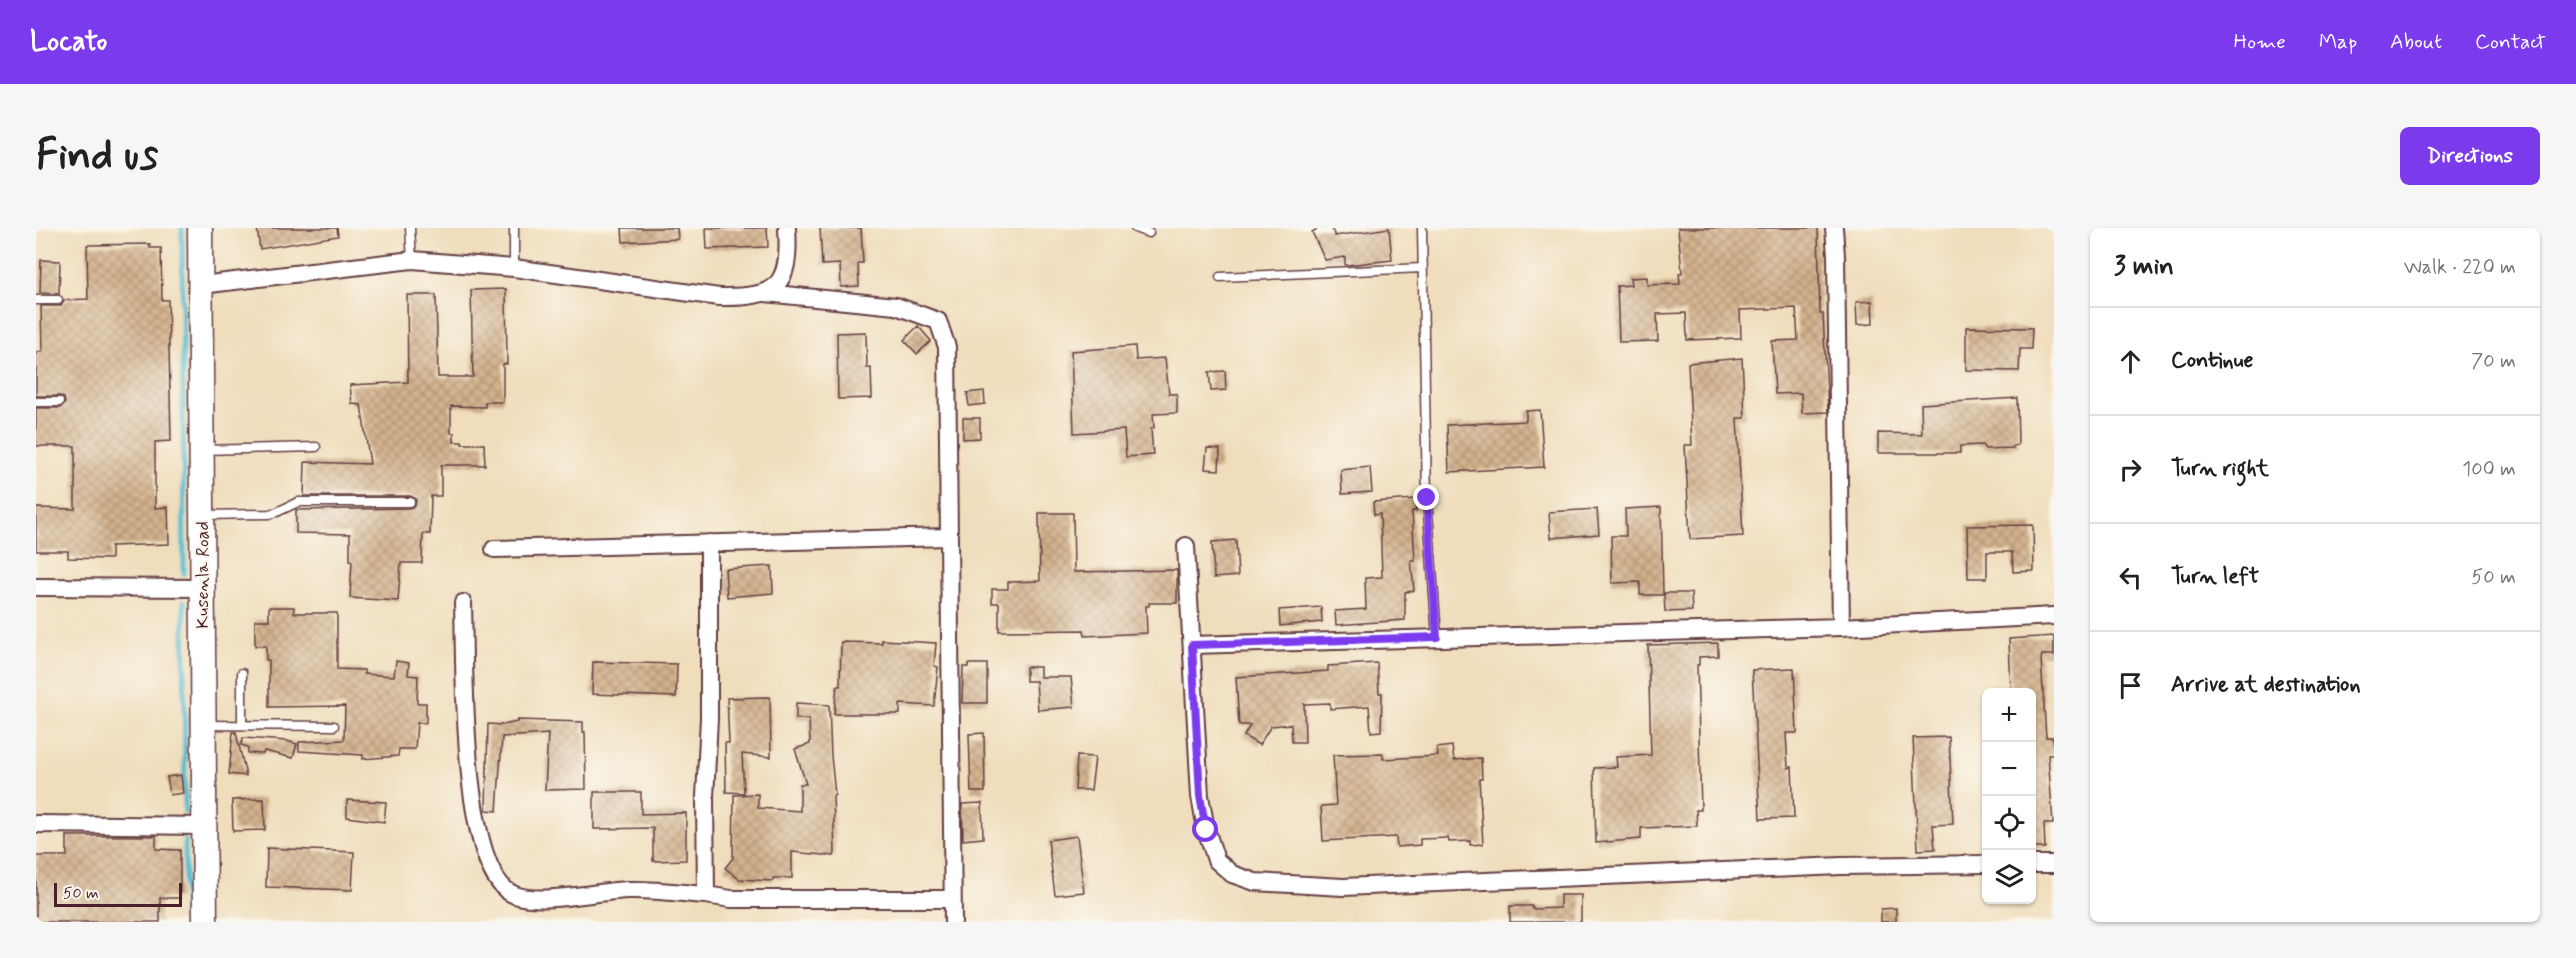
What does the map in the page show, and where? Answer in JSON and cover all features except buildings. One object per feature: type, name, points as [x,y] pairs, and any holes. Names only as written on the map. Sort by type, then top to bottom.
[{"type":"main road","name":"Kusenla Road","points":[[200,228],[205,922]]},
{"type":"street","points":[[765,293],[783,279],[789,254],[787,228]]},
{"type":"street","points":[[1834,228],[1841,627]]},
{"type":"street","points":[[201,285],[412,260],[514,267],[719,297],[740,297],[765,293],[896,306],[938,321],[947,346],[953,922]]},
{"type":"street","points":[[494,549],[948,537]]},
{"type":"street","points":[[706,895],[705,808],[710,718],[709,543]]},
{"type":"street","points":[[1186,546],[1200,796],[1206,830],[1216,860],[1232,874],[1255,882],[1343,887],[1841,866],[1982,864]]},
{"type":"street","points":[[36,587],[203,588]]},
{"type":"street","points":[[463,603],[469,770],[480,841],[491,873],[513,895],[532,897],[629,890],[706,895],[730,900],[952,899]]},
{"type":"street","points":[[1192,645],[1841,627],[2054,616]]},
{"type":"street","points":[[36,824],[204,826]]},
{"type":"street","points":[[2036,864],[2054,864]]},
{"type":"lane","points":[[410,228],[412,260]]},
{"type":"lane","points":[[514,228],[514,267]]},
{"type":"lane","points":[[1135,228],[1149,233]]},
{"type":"lane","points":[[1422,228],[1427,498],[1437,637]]},
{"type":"lane","points":[[1220,277],[1423,268]]},
{"type":"lane","points":[[36,300],[58,300]]},
{"type":"lane","points":[[36,402],[59,402]]},
{"type":"lane","points":[[202,450],[316,447]]},
{"type":"lane","points":[[202,515],[277,513],[298,502],[410,502]]},
{"type":"lane","points":[[242,672],[242,725]]},
{"type":"lane","points":[[204,725],[334,726]]},
{"type":"waterway","points":[[182,228],[184,574]]},
{"type":"waterway","points":[[184,602],[185,812]]},
{"type":"waterway","points":[[185,840],[185,922]]},
{"type":"route","points":[[1206,830],[1200,796],[1192,645],[1437,637],[1427,498]]}]
